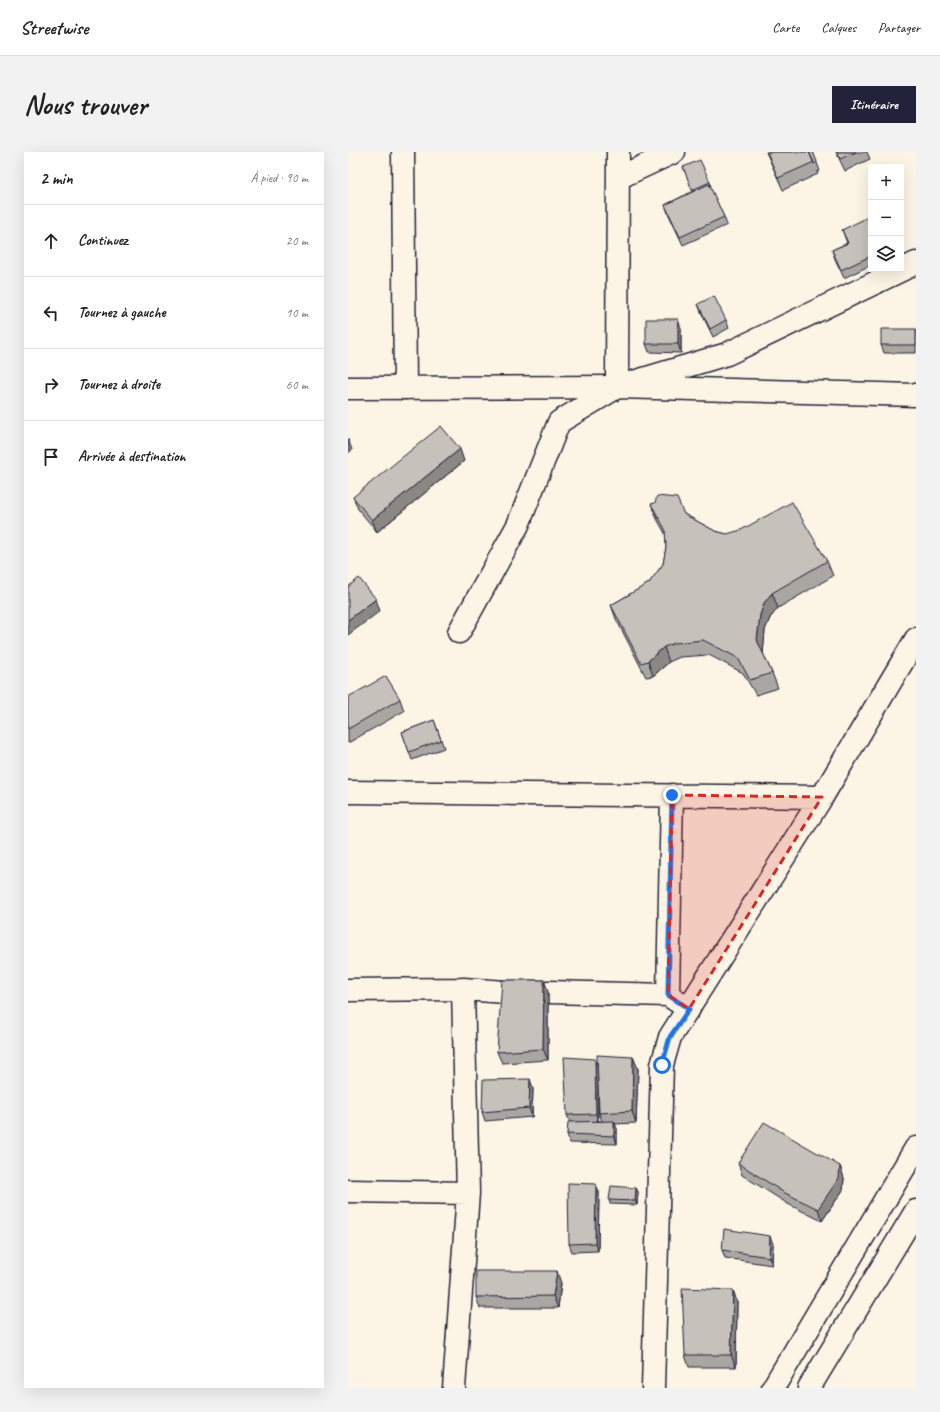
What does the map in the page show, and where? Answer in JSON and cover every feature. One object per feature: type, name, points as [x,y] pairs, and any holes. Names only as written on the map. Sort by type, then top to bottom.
[{"type":"street","points":[[403,152],[404,388]]},
{"type":"street","points":[[617,387],[618,152]]},
{"type":"street","points":[[618,178],[674,152]]},
{"type":"street","points":[[458,632],[518,525],[559,422],[617,387],[727,354],[916,263]]},
{"type":"street","points":[[348,388],[617,387],[916,394]]},
{"type":"street","points":[[653,1388],[662,1065],[670,1037],[822,797],[916,639]]},
{"type":"street","points":[[348,792],[822,797]]},
{"type":"street","points":[[668,995],[672,795]]},
{"type":"street","points":[[348,990],[463,989],[506,992],[668,995],[689,1009]]},
{"type":"street","points":[[454,1388],[468,1193],[463,989]]},
{"type":"street","points":[[773,1388],[916,1148]]},
{"type":"street","points":[[348,1191],[468,1193]]},
{"type":"street","points":[[809,1388],[916,1211]]},
{"type":"highlighted area","points":[[672,795],[822,797],[689,1009],[668,995]]},
{"type":"building","points":[[767,152],[809,152],[814,162],[778,178]]},
{"type":"building","points":[[809,152],[813,152],[817,162],[814,164]]},
{"type":"building","points":[[837,152],[856,152],[840,159]]},
{"type":"building","points":[[700,160],[710,182],[692,190],[683,167]]},
{"type":"building","points":[[709,184],[724,217],[680,237],[665,205]]},
{"type":"building","points":[[868,217],[868,257],[841,270],[832,250],[848,243],[842,230]]},
{"type":"building","points":[[714,296],[726,320],[710,329],[698,304]]},
{"type":"building","points":[[646,319],[678,319],[678,344],[646,344]]},
{"type":"building","points":[[881,329],[916,329],[916,345],[881,345]]},
{"type":"building","points":[[441,426],[460,449],[372,520],[353,497]]},
{"type":"building","points":[[657,496],[677,498],[684,514],[715,531],[727,534],[741,530],[792,502],[827,561],[772,593],[764,603],[760,615],[757,640],[772,673],[750,680],[738,658],[703,640],[675,643],[664,647],[648,661],[641,663],[611,605],[649,583],[663,564],[666,547],[665,529],[651,504],[655,503]]},
{"type":"building","points":[[359,578],[376,599],[348,620],[348,587]]},
{"type":"building","points":[[386,676],[400,699],[348,729],[348,697]]},
{"type":"building","points":[[434,720],[441,740],[409,752],[402,732]]},
{"type":"building","points":[[502,980],[544,980],[543,1049],[497,1052]]},
{"type":"building","points":[[597,1055],[633,1057],[632,1111],[599,1113]]},
{"type":"building","points":[[564,1057],[595,1059],[596,1114],[567,1115]]},
{"type":"building","points":[[530,1079],[529,1108],[482,1112],[483,1080]]},
{"type":"building","points":[[614,1121],[614,1136],[567,1134],[568,1122]]},
{"type":"building","points":[[764,1122],[840,1166],[839,1178],[818,1209],[783,1192],[738,1163]]},
{"type":"building","points":[[568,1183],[596,1184],[595,1243],[569,1244]]},
{"type":"building","points":[[611,1186],[636,1188],[635,1201],[609,1200]]},
{"type":"building","points":[[724,1229],[770,1236],[769,1257],[722,1250]]},
{"type":"building","points":[[476,1271],[557,1271],[553,1296],[476,1297]]},
{"type":"building","points":[[682,1288],[733,1290],[731,1355],[685,1355]]},
{"type":"route","points":[[662,1065],[670,1037],[689,1009],[668,995],[672,795]]}]
